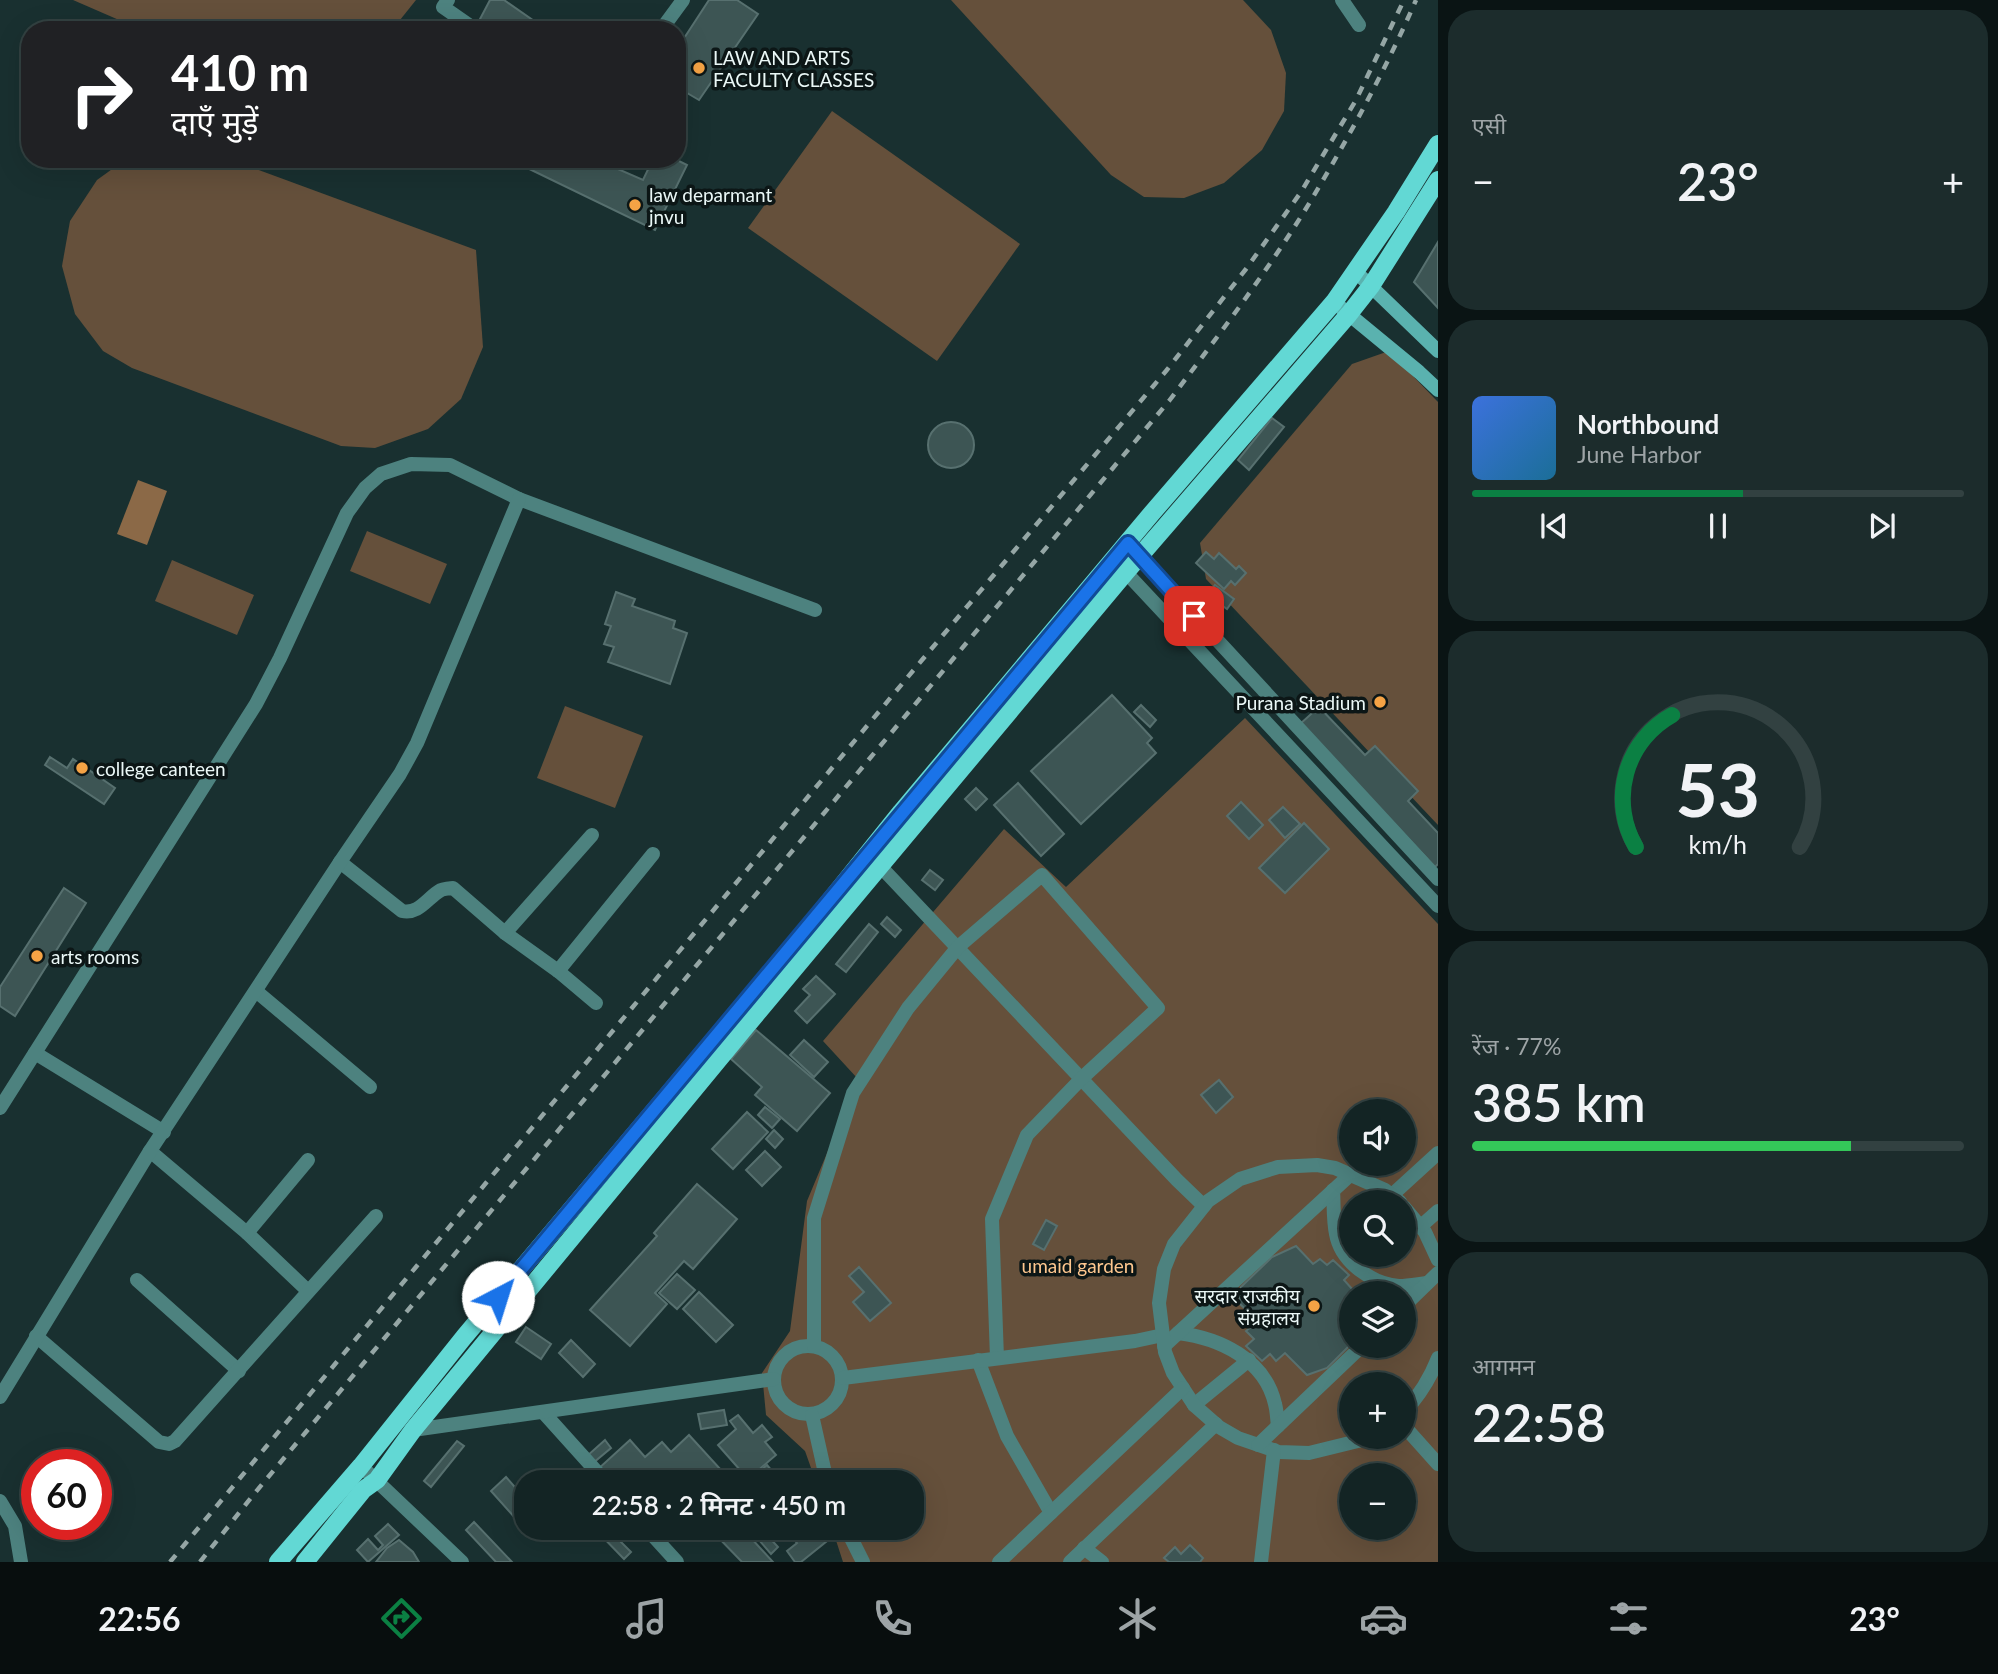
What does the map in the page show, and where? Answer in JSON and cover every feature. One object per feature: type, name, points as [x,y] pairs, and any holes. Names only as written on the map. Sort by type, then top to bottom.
[{"type":"main road","points":[[305,1562],[363,1490],[377,1480],[412,1430],[881,867],[1120,566],[1128,543],[1334,302],[1396,212],[1438,144]]},
{"type":"main road","points":[[278,1562],[362,1466],[464,1337],[1120,566],[1139,557],[1349,314],[1371,286],[1438,180]]},
{"type":"street","points":[[448,0],[443,7],[463,21]]},
{"type":"street","points":[[668,21],[683,0]]},
{"type":"street","points":[[1342,0],[1359,25]]},
{"type":"street","points":[[1356,272],[1438,351]]},
{"type":"street","points":[[1334,302],[1438,390]]},
{"type":"street","points":[[0,1108],[256,704],[347,513],[365,488],[381,474],[411,464],[450,466],[519,499],[815,610]]},
{"type":"street","points":[[0,1397],[150,1151],[400,774],[417,743],[519,499]]},
{"type":"street","points":[[1128,543],[1438,878]]},
{"type":"street","points":[[1120,566],[1438,906]]},
{"type":"street","points":[[505,933],[592,835]]},
{"type":"street","points":[[558,971],[653,854]]},
{"type":"street","points":[[340,862],[402,911],[416,910],[442,890],[453,888],[505,933],[558,971],[596,1003]]},
{"type":"street","points":[[881,867],[1177,1181],[1204,1206]]},
{"type":"street","points":[[814,1346],[814,1218],[853,1093],[908,1008],[958,947],[1042,875],[1158,1008],[1082,1078],[1027,1135],[992,1219],[997,1358]]},
{"type":"street","points":[[257,990],[370,1087]]},
{"type":"street","points":[[35,1053],[164,1132]]},
{"type":"street","points":[[150,1151],[247,1233],[308,1291]]},
{"type":"street","points":[[1412,1190],[1438,1153]]},
{"type":"street","points":[[247,1233],[308,1160]]},
{"type":"street","points":[[1339,1170],[1317,1165],[1278,1167],[1240,1179],[1208,1201],[1174,1244],[1164,1269],[1158,1303],[1163,1341],[1173,1373],[1194,1405],[1216,1424],[1238,1438],[1274,1450],[1308,1453],[1339,1446]]},
{"type":"street","points":[[843,1378],[1136,1341],[1163,1341],[1178,1333],[1349,1176]]},
{"type":"street","points":[[1352,1176],[1385,1190]]},
{"type":"street","points":[[1334,1190],[1336,1237],[1339,1240]]},
{"type":"street","points":[[1421,1226],[1438,1211]]},
{"type":"street","points":[[36,1336],[159,1442],[169,1444],[175,1441],[239,1371],[376,1216]]},
{"type":"street","points":[[1416,1221],[1425,1232],[1438,1260]]},
{"type":"street","points":[[1359,1267],[1361,1272],[1386,1284],[1400,1286],[1427,1283]]},
{"type":"street","points":[[1416,1294],[1438,1273]]},
{"type":"street","points":[[137,1280],[239,1371]]},
{"type":"street","points":[[1178,1333],[1211,1340],[1250,1360],[1268,1386],[1275,1402],[1278,1426]]},
{"type":"street","points":[[814,1346],[834,1357],[840,1365],[842,1389],[827,1410],[812,1415],[799,1414],[784,1405],[776,1394],[774,1379],[779,1362],[790,1351],[814,1346]]},
{"type":"street","points":[[1258,1445],[1349,1358]]},
{"type":"street","points":[[1416,1398],[1432,1374],[1438,1358]]},
{"type":"street","points":[[978,1360],[1007,1436],[1051,1513]]},
{"type":"street","points":[[1194,1405],[1250,1360]]},
{"type":"street","points":[[412,1430],[774,1379]]},
{"type":"street","points":[[999,1562],[1183,1388]]},
{"type":"street","points":[[543,1412],[595,1470]]},
{"type":"street","points":[[812,1415],[824,1470]]},
{"type":"street","points":[[1070,1562],[1216,1424]]},
{"type":"street","points":[[1416,1439],[1438,1464]]},
{"type":"street","points":[[1261,1562],[1274,1450]]},
{"type":"street","points":[[362,1466],[462,1562]]},
{"type":"street","points":[[0,1501],[15,1526],[22,1562]]},
{"type":"street","points":[[657,1540],[677,1562]]},
{"type":"street","points":[[852,1540],[863,1562]]},
{"type":"street","points":[[1084,1548],[1102,1562]]},
{"type":"green space","points":[[73,0],[416,0],[399,21],[121,21]]},
{"type":"green space","points":[[951,0],[1243,0],[1271,30],[1286,73],[1284,111],[1262,150],[1224,183],[1184,198],[1144,197],[1111,175]]},
{"type":"green space","points":[[832,111],[1020,244],[937,361],[748,228]]},
{"type":"green space","points":[[114,168],[253,168],[476,250],[483,347],[461,399],[428,429],[375,448],[341,446],[132,368],[103,351],[75,314],[62,266],[70,221],[97,180]]},
{"type":"green space","name":"Purana Stadium","points":[[1389,351],[1438,402],[1438,825],[1206,579],[1200,543],[1352,364]]},
{"type":"green space","points":[[367,531],[447,564],[430,604],[350,571]]},
{"type":"green space","points":[[172,560],[254,595],[237,635],[155,601]]},
{"type":"green space","points":[[565,706],[643,736],[615,808],[537,778]]},
{"type":"green space","name":"umaid garden","points":[[1245,718],[1438,924],[1438,1562],[843,1562],[836,1540],[924,1540],[924,1470],[812,1470],[805,1451],[766,1415],[762,1373],[790,1331],[807,1201],[858,1079],[823,1041],[1004,829],[1066,887]]},
{"type":"shaded area","points":[[138,480],[167,491],[147,545],[117,534]]},
{"type":"building","points":[[490,0],[504,0],[534,21],[479,21]]},
{"type":"building","name":"LAW AND ARTS FACULTY CLASSES","points":[[709,0],[737,0],[758,14],[699,100],[686,92],[686,35]]},
{"type":"building","name":"law deparmant jnvu","points":[[527,168],[616,168],[643,180],[649,168],[686,168],[655,230]]},
{"type":"building","points":[[1438,242],[1438,308],[1414,282]]},
{"type":"building","points":[[1272,418],[1284,427],[1249,470],[1238,460]]},
{"type":"building","points":[[951,422],[967,429],[974,445],[967,461],[951,468],[935,461],[928,445],[935,429]]},
{"type":"building","points":[[1206,552],[1214,559],[1219,553],[1236,569],[1239,566],[1246,573],[1235,585],[1231,581],[1224,589],[1196,563]]},
{"type":"building","points":[[1215,585],[1234,599],[1227,609],[1208,595]]},
{"type":"building","points":[[616,592],[635,599],[632,606],[675,621],[673,628],[687,633],[670,684],[608,662],[614,647],[604,644],[611,626],[605,624]]},
{"type":"building","points":[[1112,695],[1152,738],[1147,743],[1156,753],[1081,824],[1031,771]]},
{"type":"building","points":[[1141,705],[1156,720],[1150,727],[1134,712]]},
{"type":"building","points":[[1319,707],[1365,755],[1375,746],[1418,791],[1408,801],[1438,833],[1438,864],[1435,867],[1300,724]]},
{"type":"building","points":[[50,757],[67,768],[73,759],[115,788],[104,804],[45,765]]},
{"type":"building","points":[[1018,783],[1064,834],[1041,856],[994,805]]},
{"type":"building","points":[[976,788],[987,799],[976,810],[965,799]]},
{"type":"building","points":[[1241,802],[1263,825],[1249,839],[1227,816]]},
{"type":"building","points":[[1283,807],[1300,824],[1285,838],[1269,820]]},
{"type":"building","points":[[1304,823],[1329,849],[1285,893],[1259,868]]},
{"type":"building","points":[[930,870],[943,880],[935,890],[922,880]]},
{"type":"building","name":"arts rooms","points":[[64,888],[86,903],[15,1016],[0,1006],[0,987]]},
{"type":"building","points":[[887,917],[901,930],[895,937],[881,924]]},
{"type":"building","points":[[869,924],[878,932],[846,972],[836,964]]},
{"type":"building","points":[[816,976],[835,994],[807,1023],[795,1011],[810,995],[803,989]]},
{"type":"building","points":[[756,1030],[830,1093],[797,1131],[755,1095],[762,1087],[731,1059]]},
{"type":"building","points":[[804,1040],[828,1062],[814,1077],[790,1055]]},
{"type":"building","points":[[1219,1080],[1233,1097],[1216,1113],[1201,1095]]},
{"type":"building","points":[[765,1107],[780,1119],[772,1128],[758,1115]]},
{"type":"building","points":[[747,1112],[768,1132],[733,1169],[712,1149]]},
{"type":"building","points":[[774,1130],[783,1139],[775,1148],[766,1139]]},
{"type":"building","points":[[765,1151],[781,1167],[762,1186],[746,1170]]},
{"type":"building","points":[[697,1184],[737,1219],[693,1269],[684,1261],[655,1293],[667,1304],[630,1346],[590,1310],[657,1236],[654,1233]]},
{"type":"building","points":[[1046,1220],[1057,1226],[1044,1250],[1033,1244]]},
{"type":"building","points":[[1296,1246],[1313,1264],[1320,1259],[1327,1265],[1333,1260],[1349,1275],[1345,1281],[1339,1281],[1339,1356],[1327,1368],[1307,1375],[1285,1353],[1276,1361],[1270,1354],[1262,1361],[1246,1346],[1254,1339],[1246,1331],[1258,1321],[1239,1303],[1241,1287],[1272,1257]]},
{"type":"building","points":[[859,1267],[891,1303],[870,1321],[853,1302],[864,1292],[849,1276]]},
{"type":"building","points":[[677,1274],[695,1290],[677,1309],[659,1293]]},
{"type":"building","points":[[699,1292],[733,1325],[716,1342],[683,1309]]},
{"type":"building","points":[[526,1327],[551,1344],[541,1359],[516,1342]]},
{"type":"building","points":[[571,1340],[595,1364],[583,1377],[559,1353]]},
{"type":"building","points":[[724,1410],[727,1425],[701,1429],[698,1414]]},
{"type":"building","points":[[738,1415],[753,1433],[762,1425],[772,1437],[765,1442],[776,1455],[758,1470],[740,1470],[718,1445],[736,1429],[730,1421]]},
{"type":"building","points":[[689,1435],[721,1470],[597,1470],[630,1440],[645,1457],[662,1442],[671,1452]]},
{"type":"building","points":[[605,1440],[611,1448],[593,1463],[587,1456]]},
{"type":"building","points":[[457,1441],[464,1446],[431,1487],[424,1481]]},
{"type":"building","points":[[506,1477],[514,1486],[514,1517],[491,1491]]},
{"type":"building","points":[[474,1522],[512,1562],[496,1562],[466,1530]]},
{"type":"building","points":[[388,1524],[399,1535],[368,1562],[357,1550],[368,1539],[378,1550],[383,1545],[375,1536]]},
{"type":"building","points":[[399,1540],[413,1552],[419,1562],[376,1562],[387,1548]]},
{"type":"building","points":[[606,1540],[619,1540],[631,1552],[624,1559]]},
{"type":"building","points":[[721,1540],[753,1540],[773,1562],[742,1562]]},
{"type":"building","points":[[759,1540],[772,1540],[778,1547],[771,1554]]},
{"type":"building","points":[[794,1540],[827,1541],[801,1562],[795,1562],[787,1551],[797,1543]]},
{"type":"building","points":[[1190,1545],[1203,1558],[1200,1562],[1169,1562],[1164,1558],[1175,1547],[1181,1554]]},
{"type":"railway","points":[[170,1562],[1166,371],[1246,269],[1301,192],[1356,100],[1404,0]]},
{"type":"railway","points":[[200,1562],[254,1494],[1169,401],[1294,228],[1366,103],[1416,0]]},
{"type":"place","name":"LAW AND ARTS FACULTY CLASSES","points":[[699,68]]},
{"type":"place","name":"law deparmant jnvu","points":[[635,205]]},
{"type":"place","name":"Purana Stadium","points":[[1380,702]]},
{"type":"place","name":"college canteen","points":[[82,768]]},
{"type":"place","name":"arts rooms","points":[[37,956]]},
{"type":"place","name":"सरदार राजकीय संग्रहालय","points":[[1314,1306]]},
{"type":"route","points":[[498,1297],[1128,543],[1194,616]]}]
